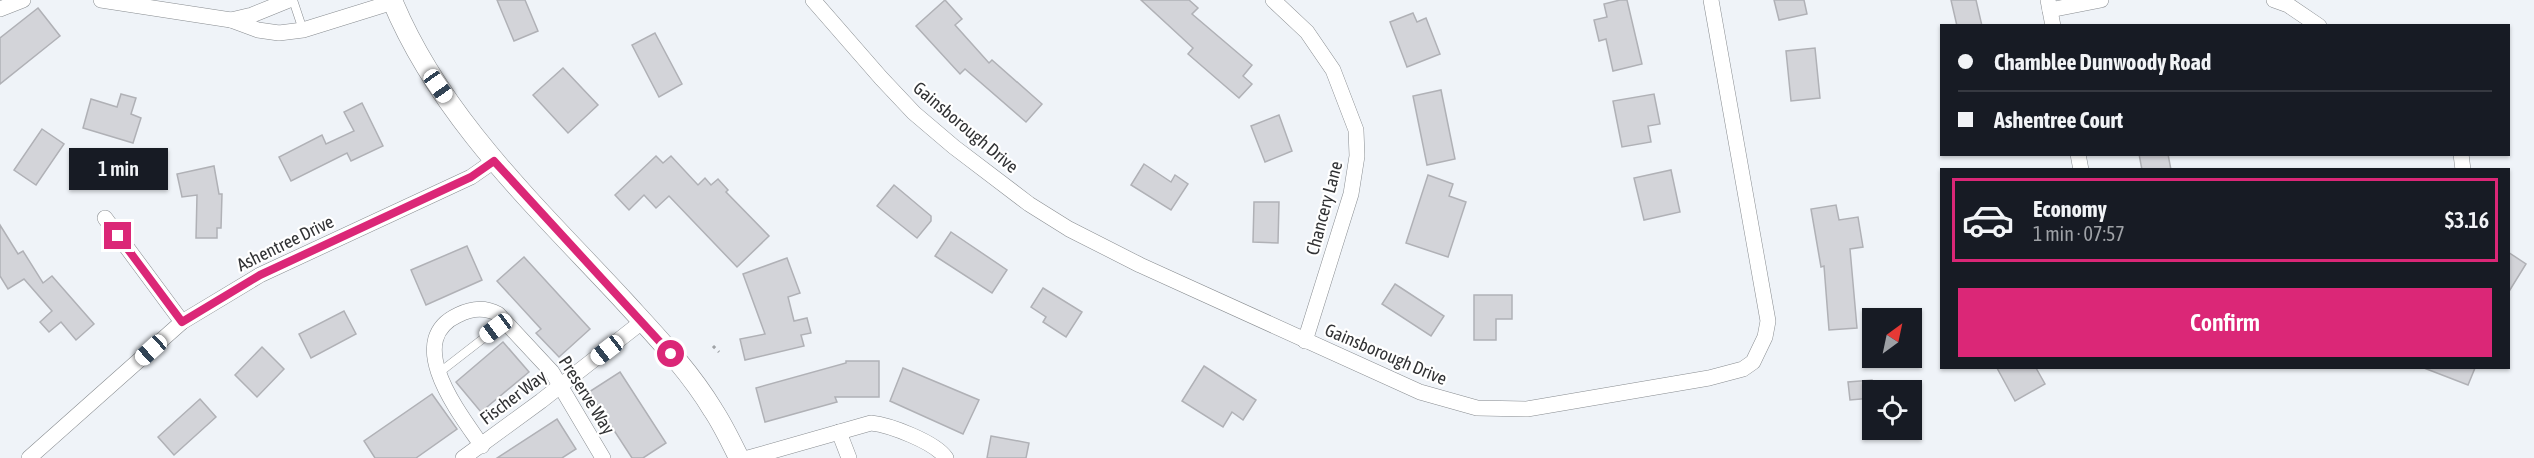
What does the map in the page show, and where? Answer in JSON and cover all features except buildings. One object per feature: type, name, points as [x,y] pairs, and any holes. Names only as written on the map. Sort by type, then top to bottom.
[{"type":"street","points":[[1,7],[23,0]]},
{"type":"street","points":[[101,0],[231,20],[268,32],[279,33],[303,30],[393,1],[413,44],[438,86],[494,161],[686,370],[706,399],[738,458]]},
{"type":"street","points":[[231,20],[252,15],[291,0]]},
{"type":"street","name":"Gainsborough Drive","points":[[813,0],[914,113],[954,147],[1029,204],[1069,229],[1140,265],[1420,392],[1477,408],[1527,409],[1709,378],[1743,369],[1753,362],[1765,337],[1768,321],[1711,0]]},
{"type":"street","name":"Chancery Lane","points":[[1274,0],[1307,32],[1333,70],[1356,130],[1357,156],[1351,194],[1305,341]]},
{"type":"street","points":[[2050,12],[2101,0]]},
{"type":"street","points":[[2274,0],[2288,5],[2316,24]]},
{"type":"street","name":"Ashentree Drive","points":[[29,458],[182,322],[260,275],[471,177],[494,161]]},
{"type":"street","points":[[105,218],[182,322]]},
{"type":"street","name":"Preserve Way","points":[[482,446],[461,416],[440,372],[433,351],[435,339],[445,324],[473,309],[491,310],[498,314],[552,372],[603,458]]},
{"type":"street","name":"Fischer Way","points":[[463,458],[561,386],[643,321]]},
{"type":"street","points":[[748,458],[871,423],[882,424],[932,446],[946,458]]},
{"type":"street","points":[[839,432],[849,458]]},
{"type":"lane","points":[[291,0],[303,30]]},
{"type":"lane","points":[[440,372],[498,327],[511,327]]},
{"type":"path","points":[[713,346],[719,352]]},
{"type":"route","points":[[118,236],[182,322],[260,275],[471,177],[494,161],[671,354]]}]
